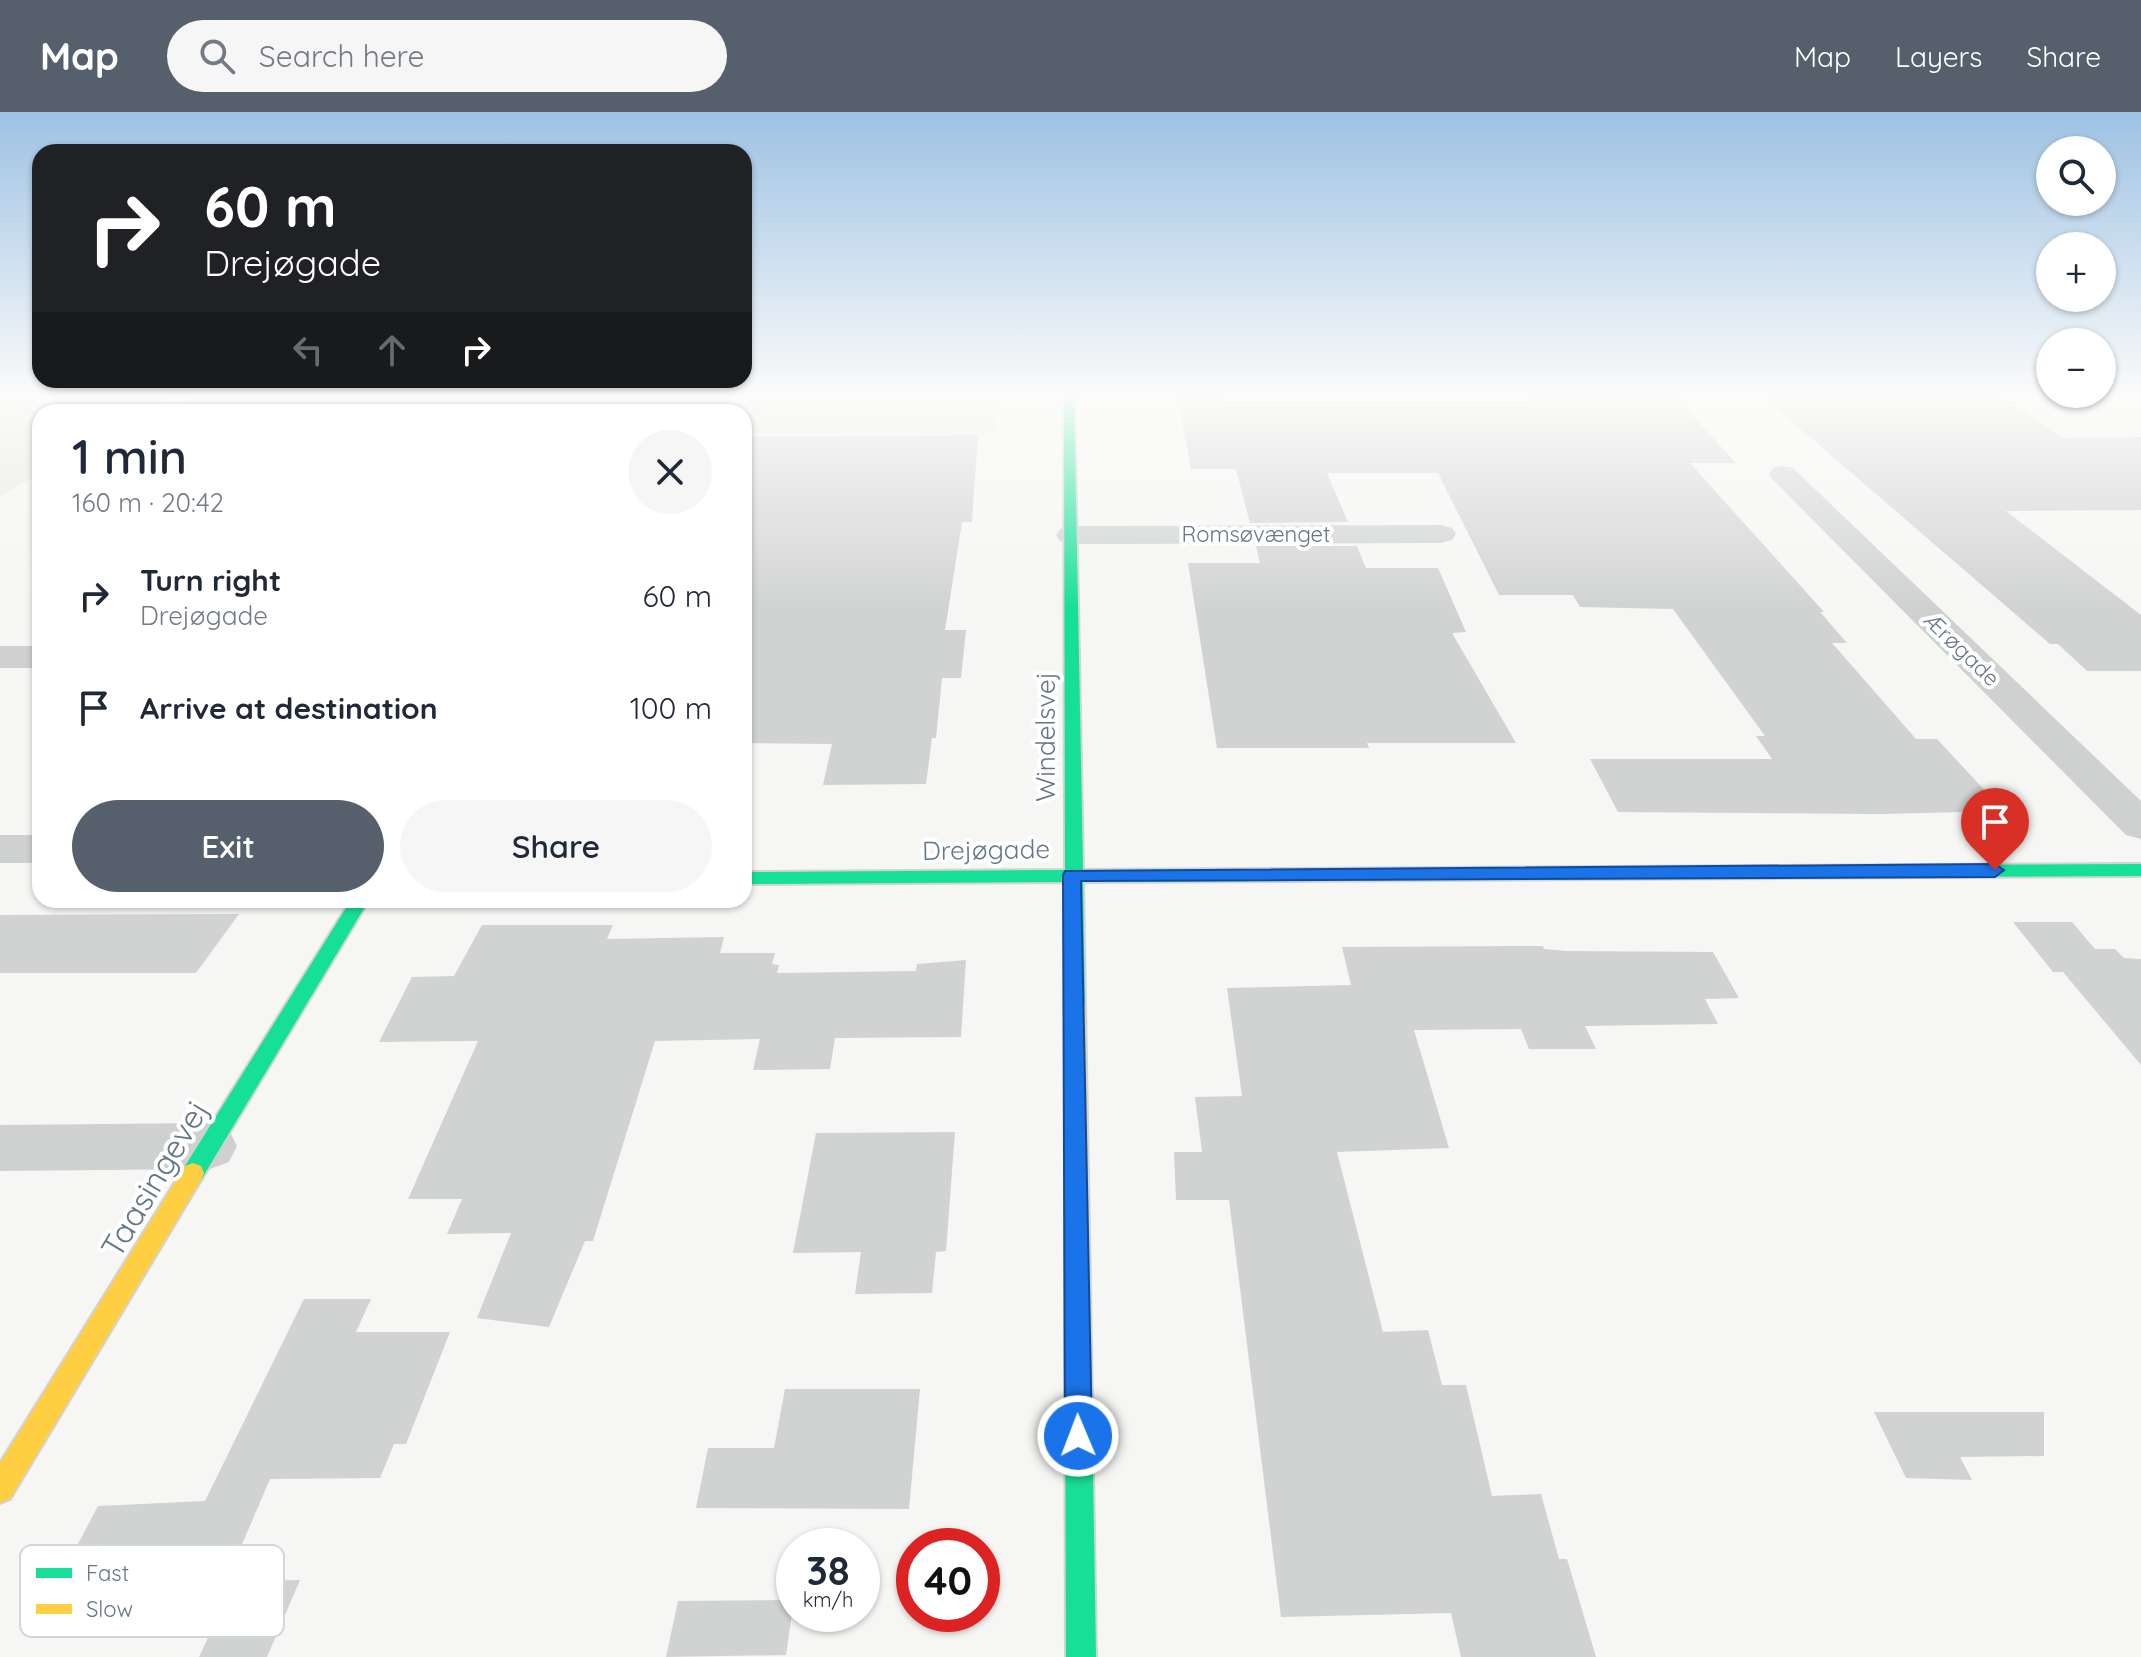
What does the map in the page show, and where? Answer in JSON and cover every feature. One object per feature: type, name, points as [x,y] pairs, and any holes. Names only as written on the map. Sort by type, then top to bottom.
[{"type":"street","name":"Windelsvej","points":[[1070,465],[1081,1657]]},
{"type":"street","name":"Ærøgade","points":[[1783,474],[2141,825]]},
{"type":"street","name":"Romsøvænget","points":[[1071,535],[1441,534]]},
{"type":"street","points":[[0,657],[32,657]]},
{"type":"street","points":[[0,849],[32,849]]},
{"type":"street","name":"Drejøgade","points":[[752,878],[2141,870]]},
{"type":"street","name":"Taasingevej","points":[[0,1489],[355,908]]},
{"type":"street","points":[[0,1148],[210,1146]]},
{"type":"shaded area","points":[[0,465],[32,465],[32,478],[0,497]]},
{"type":"building","points":[[752,465],[976,465],[972,522],[962,522],[945,630],[966,630],[961,678],[942,678],[936,738],[932,738],[926,784],[823,785],[832,744],[752,743]]},
{"type":"building","points":[[1190,465],[1692,465],[1824,612],[1820,612],[1847,643],[1832,643],[1916,739],[1937,739],[2004,811],[1882,814],[1618,812],[1590,759],[1772,759],[1756,736],[1765,736],[1673,609],[1580,607],[1573,595],[1499,595],[1438,473],[1327,473],[1348,522],[1250,523],[1236,469],[1191,469]]},
{"type":"building","points":[[1843,465],[2141,465],[2141,510],[2006,511],[2141,615],[2141,671],[2087,671],[2058,644],[2050,644]]},
{"type":"building","points":[[1256,546],[1357,546],[1366,568],[1438,568],[1466,632],[1452,633],[1516,743],[1367,743],[1369,748],[1217,748],[1188,563],[1260,563]]},
{"type":"building","points":[[239,914],[196,973],[0,973],[0,915]]},
{"type":"building","points":[[2013,922],[2072,922],[2095,949],[2115,949],[2124,958],[2141,959],[2141,1065],[2063,972],[2053,972]]},
{"type":"building","points":[[482,925],[613,925],[607,939],[724,937],[720,953],[775,953],[772,964],[779,965],[777,973],[916,971],[917,964],[966,960],[961,1037],[835,1038],[830,1069],[753,1070],[760,1039],[655,1041],[593,1241],[585,1241],[549,1327],[477,1318],[511,1233],[447,1234],[462,1199],[408,1199],[478,1041],[379,1042],[412,977],[454,976]]},
{"type":"building","points":[[1543,946],[1544,949],[1568,951],[1713,952],[1739,998],[1705,999],[1718,1024],[1585,1026],[1596,1049],[1529,1049],[1521,1029],[1414,1030],[1449,1148],[1337,1152],[1383,1332],[1428,1330],[1442,1385],[1466,1385],[1492,1496],[1541,1494],[1559,1559],[1567,1559],[1596,1657],[1461,1657],[1451,1613],[1281,1617],[1229,1200],[1176,1200],[1174,1152],[1202,1152],[1195,1097],[1242,1096],[1227,988],[1351,985],[1342,947]]},
{"type":"building","points":[[955,1132],[946,1251],[936,1252],[932,1293],[855,1294],[861,1252],[793,1253],[816,1133]]},
{"type":"building","points":[[304,1299],[371,1299],[356,1332],[450,1332],[406,1444],[394,1444],[380,1478],[270,1479],[242,1545],[77,1545],[98,1506],[205,1501]]},
{"type":"building","points":[[785,1389],[920,1389],[909,1509],[696,1508],[708,1448],[774,1448]]},
{"type":"building","points":[[1874,1412],[2044,1412],[2044,1456],[1960,1457],[1972,1480],[1906,1478]]},
{"type":"building","points":[[284,1580],[300,1580],[284,1617]]},
{"type":"building","points":[[776,1600],[776,1632],[789,1632],[786,1655],[666,1657],[678,1601]]},
{"type":"building","points":[[208,1637],[276,1637],[267,1657],[199,1657]]},
{"type":"traffic: fast","points":[[1070,465],[1075,1006]]},
{"type":"traffic: fast","points":[[1924,871],[2141,870]]},
{"type":"traffic: fast","points":[[752,878],[1287,875]]},
{"type":"traffic: fast","points":[[193,1173],[355,908]]},
{"type":"traffic: fast","points":[[1078,1348],[1081,1657]]},
{"type":"traffic: slow","points":[[1287,875],[1924,871]]},
{"type":"traffic: slow","points":[[1075,1006],[1078,1348]]},
{"type":"traffic: slow","points":[[0,1489],[193,1173]]},
{"type":"route","points":[[1078,1436],[1072,875],[1995,870]]}]
